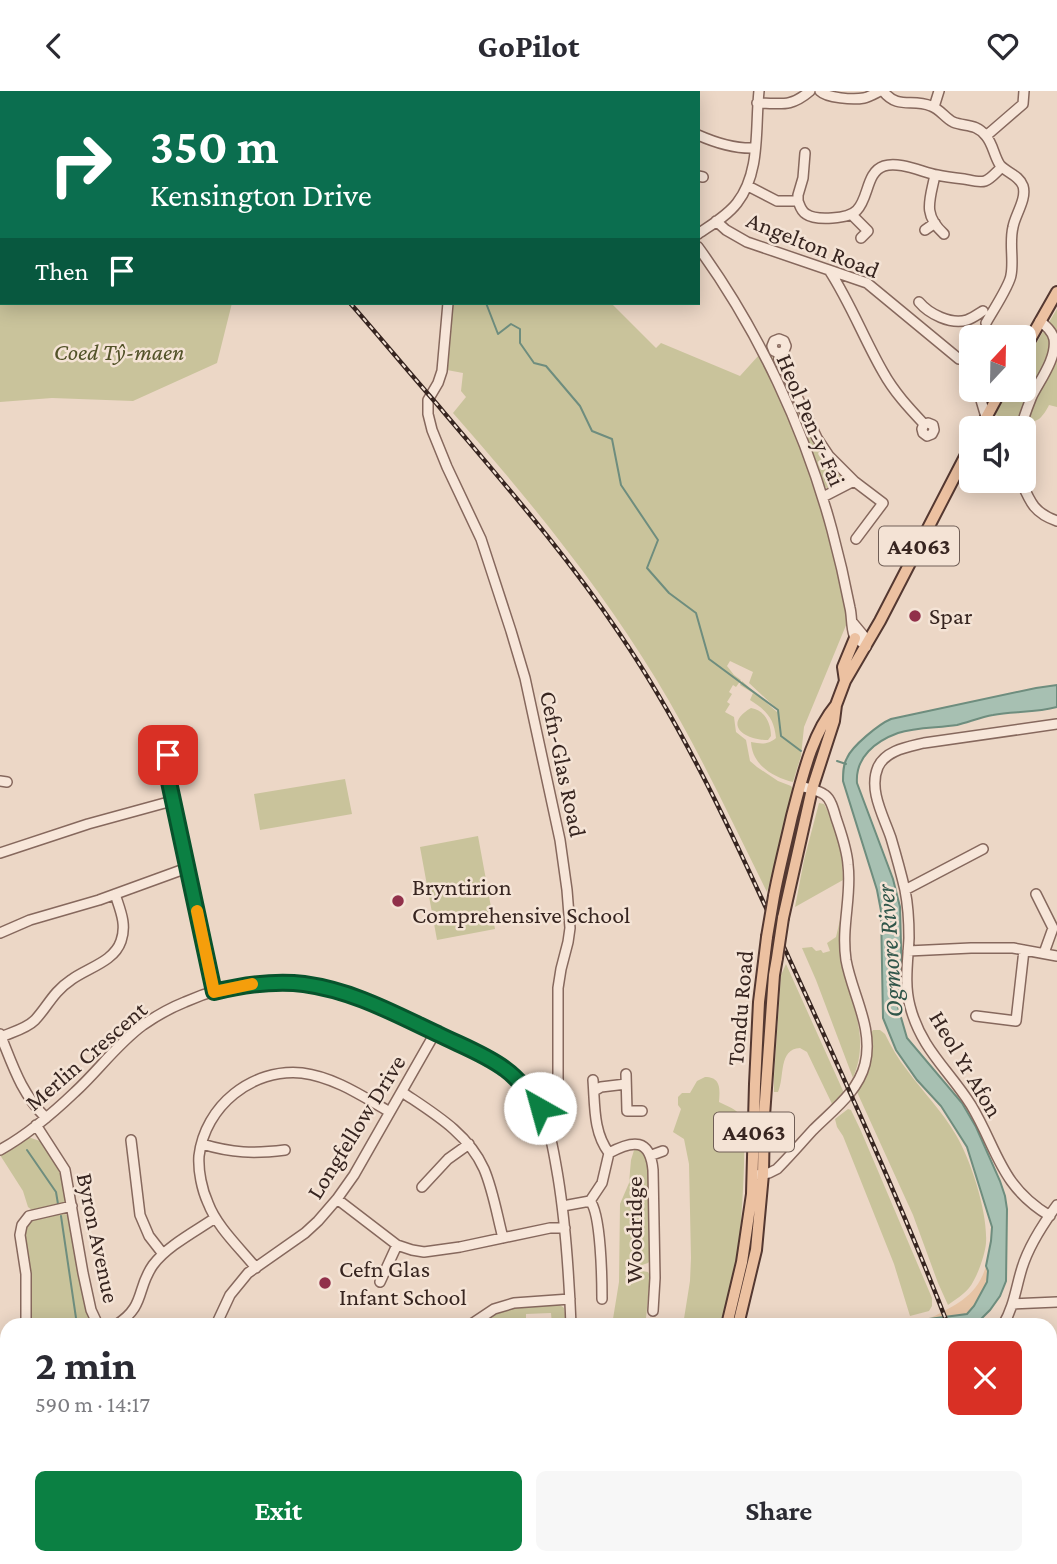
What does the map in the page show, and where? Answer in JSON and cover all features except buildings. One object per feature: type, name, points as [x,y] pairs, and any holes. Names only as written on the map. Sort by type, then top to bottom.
[{"type":"main road","points":[[1036,328],[1057,292]]},
{"type":"main road","name":"A4063","points":[[866,647],[959,468]]},
{"type":"main road","points":[[845,681],[843,667],[855,629]]},
{"type":"main road","name":"Tondu Road","points":[[740,1318],[754,1261],[774,975],[783,918],[811,789],[834,721],[836,705],[845,681],[866,647]]},
{"type":"main road","name":"Tondu Road","points":[[729,1318],[758,1175],[754,1094],[758,1026],[767,936],[778,872],[800,786],[813,748],[826,716],[836,705]]},
{"type":"street","points":[[700,233],[736,205],[748,186],[753,169],[758,91]]},
{"type":"street","points":[[757,103],[785,105],[799,100],[810,91]]},
{"type":"street","points":[[820,91],[824,95],[856,99],[881,91],[897,103],[924,103],[934,107],[952,122],[979,129],[986,136],[1002,167],[1016,176],[1023,186],[1024,196],[1011,236],[1011,277],[985,315],[958,321],[939,317],[919,302]]},
{"type":"street","points":[[934,107],[940,91]]},
{"type":"street","points":[[986,136],[1023,104],[1024,91]]},
{"type":"street","points":[[700,136],[712,141],[755,148]]},
{"type":"street","points":[[805,153],[798,201],[808,216],[820,218],[852,215],[859,208],[874,173],[889,164],[935,175],[979,181],[987,181],[1002,167]]},
{"type":"street","points":[[935,175],[929,203],[930,215],[944,234]]},
{"type":"street","points":[[748,186],[777,201],[798,201]]},
{"type":"street","points":[[852,215],[868,235]]},
{"type":"street","name":"Angelton Road","points":[[716,222],[747,242],[867,283],[959,358]]},
{"type":"street","points":[[925,230],[935,223]]},
{"type":"street","name":"Heol Pen-y-Fai","points":[[700,250],[727,287],[769,365],[795,423],[823,497],[855,629],[863,635],[866,647]]},
{"type":"street","points":[[829,270],[883,373],[905,405],[924,424]]},
{"type":"street","name":"Cefn-Glas Road","points":[[448,305],[442,371],[428,400],[428,414],[447,467],[481,539],[515,642],[560,840],[567,890],[570,928],[558,988],[558,1093],[552,1101],[540,1108]]},
{"type":"street","points":[[1025,416],[1031,398],[1055,350],[1052,332],[1040,321]]},
{"type":"street","points":[[779,353],[786,375],[817,438],[829,456],[854,481],[883,503],[856,539]]},
{"type":"street","points":[[823,497],[854,481]]},
{"type":"street","points":[[1026,493],[1037,511],[1057,521]]},
{"type":"street","points":[[855,629],[876,627]]},
{"type":"street","name":"Heol Yr Afon","points":[[1049,1216],[1037,1208],[1009,1179],[970,1103],[933,1056],[917,1029],[909,1005],[907,986],[909,934],[905,890],[874,779],[878,767],[886,757],[923,743],[1057,724]]},
{"type":"street","points":[[166,768],[214,992]]},
{"type":"street","points":[[758,1175],[777,1169],[842,1103],[855,1086],[866,1057],[866,1031],[845,948],[849,873],[847,857],[829,800],[824,794],[800,786]]},
{"type":"street","points":[[0,853],[88,824],[172,801]]},
{"type":"street","points":[[905,890],[983,849]]},
{"type":"street","points":[[0,933],[38,917],[187,869]]},
{"type":"street","points":[[46,1118],[22,1089],[1,1036],[34,1021],[62,986],[116,952],[122,939],[124,920],[115,894]]},
{"type":"street","points":[[1036,894],[1053,928],[1044,953]]},
{"type":"street","points":[[908,951],[1013,948],[1057,956]]},
{"type":"street","points":[[976,1016],[1016,1021],[1024,950]]},
{"type":"street","name":"Merlin Crescent","points":[[0,1150],[46,1118],[143,1025],[186,1001],[242,985],[275,982],[321,987],[361,997],[504,1068],[525,1088],[540,1108]]},
{"type":"street","name":"Longfellow Drive","points":[[221,1318],[230,1295],[248,1273],[305,1233],[337,1199],[354,1175],[435,1033]]},
{"type":"street","points":[[256,1268],[215,1218],[206,1200],[201,1176],[200,1156],[208,1124],[234,1093],[258,1079],[284,1073],[310,1074],[331,1080],[390,1112]]},
{"type":"street","points":[[626,1074],[622,1112],[642,1111]]},
{"type":"street","points":[[563,1206],[590,1201],[602,1183],[609,1153],[600,1138],[594,1111],[593,1080]]},
{"type":"street","points":[[594,1091],[601,1087],[626,1084]]},
{"type":"street","points":[[402,1092],[436,1115],[469,1144],[485,1171],[503,1238]]},
{"type":"street","points":[[540,1108],[553,1144],[563,1206],[571,1318]]},
{"type":"street","name":"Byron Avenue","points":[[36,1125],[65,1170],[95,1318]]},
{"type":"street","points":[[131,1140],[140,1215],[149,1236],[163,1254]]},
{"type":"street","points":[[202,1144],[241,1153],[285,1150]]},
{"type":"street","points":[[422,1187],[448,1159],[469,1144]]},
{"type":"street","name":"Woodridge","points":[[609,1153],[625,1145],[636,1144],[645,1147],[652,1155],[655,1267],[653,1311]]},
{"type":"street","points":[[652,1155],[663,1150]]},
{"type":"street","points":[[337,1199],[397,1245],[424,1252],[550,1228],[565,1228]]},
{"type":"street","points":[[590,1201],[594,1205],[596,1220],[603,1299]]},
{"type":"street","points":[[26,1318],[26,1273],[20,1235],[22,1224],[29,1216],[72,1206]]},
{"type":"street","points":[[1006,1318],[1027,1255],[1057,1206]]},
{"type":"street","points":[[125,1318],[133,1312],[152,1267],[163,1254],[215,1218]]},
{"type":"street","points":[[380,1282],[397,1245]]},
{"type":"street","points":[[481,1318],[494,1309],[514,1303],[570,1299]]},
{"type":"street","points":[[1013,1304],[1057,1302]]},
{"type":"green space","name":"Coed Tŷ-maen","points":[[0,305],[232,305],[217,363],[133,401],[52,398],[0,402]]},
{"type":"green space","points":[[451,305],[613,305],[656,348],[661,343],[740,376],[759,355],[811,474],[828,530],[849,618],[804,727],[801,756],[793,782],[771,773],[755,757],[751,742],[770,742],[776,738],[775,731],[769,716],[750,700],[753,693],[740,685],[742,681],[777,712],[778,710],[749,683],[753,672],[730,661],[727,666],[741,680],[736,687],[733,685],[729,692],[732,694],[727,702],[730,704],[725,712],[734,717],[736,732],[746,740],[750,761],[778,781],[791,786],[795,792],[767,892],[686,731],[634,644],[560,542],[453,413],[466,397],[461,391],[463,373],[447,370]]},
{"type":"green space","points":[[1057,309],[1057,407],[1049,405],[1036,420],[1036,416],[995,415],[1001,403],[1036,403],[1036,343]]},
{"type":"green space","points":[[774,356],[816,445],[842,476],[840,485],[829,489],[823,486],[770,359]]},
{"type":"green space","points":[[751,708],[766,718],[771,731],[768,740],[752,737],[740,730],[738,720]]},
{"type":"green space","points":[[345,779],[352,814],[260,830],[254,794]]},
{"type":"green space","points":[[819,803],[824,804],[836,831],[843,880],[795,907],[804,860]]},
{"type":"green space","points":[[478,836],[495,929],[437,940],[420,847]]},
{"type":"green space","points":[[840,920],[842,962],[860,1033],[858,1062],[853,1078],[802,948],[812,947],[823,953],[830,951],[827,943],[836,937]]},
{"type":"green space","points":[[786,964],[844,1093],[833,1106],[807,1052],[800,1048],[788,1053],[785,1058],[780,1086],[778,1092],[774,1092],[781,975]]},
{"type":"green space","points":[[873,1030],[880,1030],[885,1034],[901,1061],[951,1126],[962,1146],[977,1187],[986,1231],[984,1254],[978,1273],[969,1288],[948,1305],[913,1215],[857,1092],[868,1074]]},
{"type":"green space","points":[[705,1077],[717,1081],[719,1102],[737,1112],[743,1126],[740,1237],[735,1274],[724,1318],[684,1318],[691,1258],[689,1164],[684,1139],[673,1132],[681,1109],[678,1097],[682,1093],[690,1093],[697,1081]]},
{"type":"green space","points":[[848,1109],[861,1131],[932,1298],[929,1311],[910,1316],[894,1264],[837,1127],[835,1119]]},
{"type":"green space","points":[[28,1137],[43,1142],[62,1169],[67,1202],[32,1210],[28,1207],[23,1191],[0,1155]]},
{"type":"green space","points":[[635,1147],[645,1150],[650,1164],[651,1259],[642,1265],[642,1271],[648,1272],[650,1276],[646,1318],[613,1318],[619,1282],[620,1204],[629,1183]]},
{"type":"green space","points":[[68,1216],[93,1318],[28,1318],[24,1229],[37,1217]]},
{"type":"green space","points":[[560,1305],[564,1308],[565,1318],[551,1318],[551,1313],[526,1314],[526,1318],[485,1318],[499,1311],[525,1306]]},
{"type":"sand","points":[[986,1266],[987,1282],[967,1314],[931,1318],[964,1299],[982,1277]]},
{"type":"water","name":"Ogmore River","points":[[1057,685],[1057,707],[993,715],[957,725],[898,733],[868,751],[857,774],[857,783],[893,879],[900,907],[902,983],[898,1007],[907,1038],[962,1103],[1000,1181],[1007,1209],[1006,1281],[1000,1296],[982,1318],[937,1318],[967,1314],[974,1306],[987,1282],[986,1266],[992,1227],[967,1147],[941,1106],[917,1080],[896,1050],[883,1018],[881,911],[843,781],[844,766],[850,753],[860,742],[891,719]]},
{"type":"waterway","points":[[487,305],[498,334],[511,324],[520,329],[520,343],[534,363],[546,366],[580,406],[592,431],[612,439],[621,485],[658,540],[647,568],[669,593],[696,613],[709,659],[778,710],[781,736],[801,751]]},
{"type":"waterway","points":[[837,761],[846,764]]},
{"type":"waterway","points":[[27,1150],[56,1192],[58,1204]]},
{"type":"waterway","points":[[61,1216],[76,1318]]},
{"type":"railway","points":[[352,305],[554,544],[619,633],[669,713],[734,839],[813,1011],[893,1189],[945,1318]]},
{"type":"slow traffic","points":[[197,911],[214,992],[252,984]]},
{"type":"place","name":"Spar","points":[[915,616]]},
{"type":"place","name":"Bryntirion Comprehensive School","points":[[398,901]]},
{"type":"place","name":"Cefn Glas Infant School","points":[[325,1283]]},
{"type":"route","points":[[168,755],[171,762],[166,768],[214,992],[242,985],[290,982],[361,997],[504,1068],[525,1088],[540,1108]]}]
